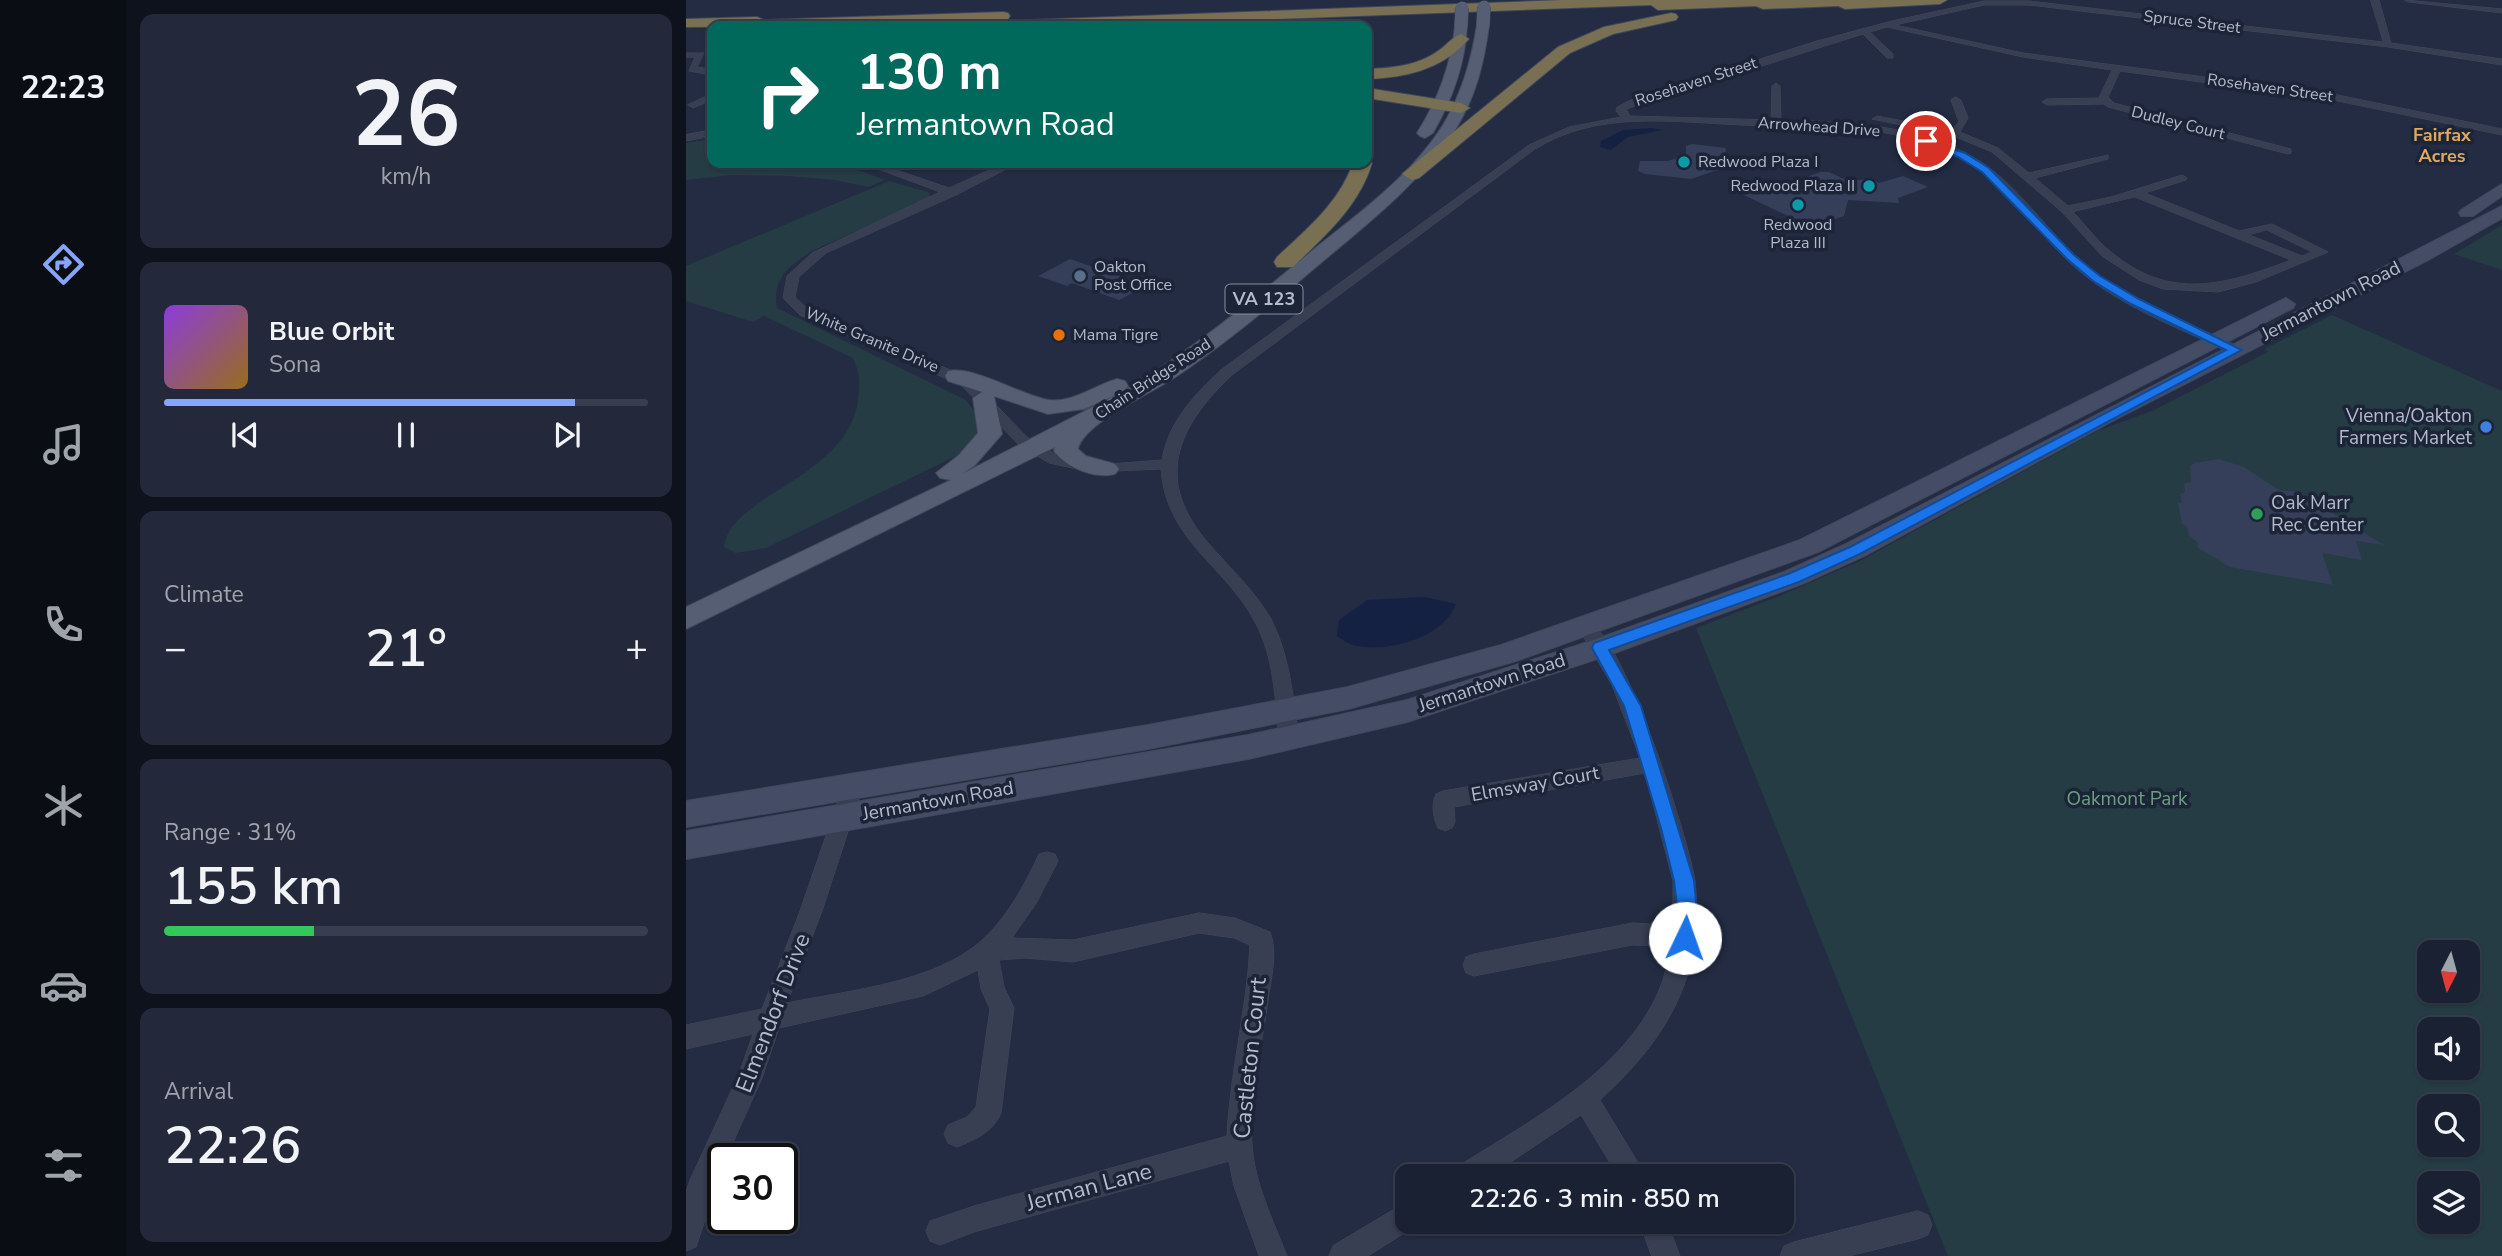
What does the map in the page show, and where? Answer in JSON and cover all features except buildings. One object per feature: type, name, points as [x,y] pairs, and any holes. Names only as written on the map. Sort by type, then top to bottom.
[{"type":"highway","points":[[686,21],[1320,0]]},
{"type":"highway","points":[[828,21],[1015,11],[1454,4],[1501,7],[1678,0]]},
{"type":"highway","points":[[1360,21],[1866,0]]},
{"type":"highway","points":[[1285,21],[1940,0]]},
{"type":"highway","points":[[686,21],[1172,4]]},
{"type":"highway","points":[[1087,21],[1454,4]]},
{"type":"highway","points":[[1372,27],[1780,4]]},
{"type":"highway","points":[[1412,174],[1488,115],[1554,58],[1583,40],[1622,26],[1662,18],[1780,4]]},
{"type":"highway","points":[[686,28],[707,27]]},
{"type":"highway","points":[[1372,74],[1422,66],[1442,56],[1461,33]]},
{"type":"highway","points":[[686,37],[707,39]]},
{"type":"highway","points":[[686,43],[707,40]]},
{"type":"highway","points":[[1372,94],[1461,108]]},
{"type":"highway","points":[[1285,262],[1342,202],[1357,179],[1360,168]]},
{"type":"main road","name":"Chain Bridge Road","points":[[686,619],[1027,444],[1184,342],[1285,262],[1394,171],[1424,136],[1440,106],[1461,33],[1454,4]]},
{"type":"main road","name":"Chain Bridge Road","points":[[686,599],[948,473],[1090,419],[1145,388],[1215,338],[1349,230],[1412,174],[1440,144],[1461,108],[1479,58],[1484,4]]},
{"type":"main road","name":"Jermantown Road","points":[[2391,252],[2470,212],[2502,189]]},
{"type":"main road","name":"Jermantown Road","points":[[686,845],[843,817],[1287,725],[1586,626],[1809,546],[2225,345],[2424,255],[2502,211]]},
{"type":"main road","name":"Jermantown Road","points":[[686,814],[853,786],[1407,710],[1480,689],[1793,578],[1855,551],[2225,345],[2306,295]]},
{"type":"main road","points":[[956,376],[1048,407],[1076,404],[1123,383]]},
{"type":"main road","points":[[948,473],[967,460],[990,434],[984,398]]},
{"type":"main road","points":[[1090,419],[1069,439],[1065,445],[1066,452],[1078,461],[1107,469]]},
{"type":"street","points":[[2375,0],[2388,45]]},
{"type":"street","points":[[2409,0],[2502,11]]},
{"type":"street","name":"Spruce Street","points":[[1884,26],[1977,5],[2011,1],[2388,45],[2502,62]]},
{"type":"street","name":"Rosehaven Street","points":[[1287,725],[1279,665],[1267,629],[1242,590],[1194,537],[1181,519],[1173,501],[1167,464],[1176,435],[1189,412],[1215,382],[1247,356],[1539,142],[1571,129],[1627,119],[1621,111],[1622,107],[1634,102],[1884,26],[2001,52],[2323,95],[2502,132]]},
{"type":"street","points":[[1864,31],[1890,56]]},
{"type":"street","points":[[686,55],[701,55],[692,69],[707,71]]},
{"type":"street","name":"Dudley Court","points":[[2117,68],[2103,98],[2105,101],[2128,111],[2288,151]]},
{"type":"street","points":[[1776,86],[1776,118]]},
{"type":"street","points":[[693,105],[707,99]]},
{"type":"street","points":[[1926,141],[1962,127],[1964,122],[1956,100]]},
{"type":"street","points":[[2047,102],[2105,101]]},
{"type":"street","points":[[1679,108],[1776,118],[1876,119],[1953,132],[1995,150],[2066,210],[2106,254],[2155,282],[2175,288],[2204,289],[2252,279],[2322,253],[2268,226],[2240,234]]},
{"type":"street","name":"Arrowhead Drive","points":[[1627,119],[1776,118],[1872,130],[1938,145],[1962,155],[1986,170],[2070,257],[2112,289],[2225,345]]},
{"type":"street","points":[[1938,145],[1952,136],[1953,132]]},
{"type":"street","points":[[686,138],[707,134]]},
{"type":"street","points":[[2027,177],[2104,156]]},
{"type":"street","points":[[881,168],[952,193]]},
{"type":"street","name":"White Granite Drive","points":[[1003,168],[822,251],[797,271],[787,292],[791,302],[804,312],[956,376],[984,398],[1027,444]]},
{"type":"street","points":[[2066,210],[2136,193],[2182,178]]},
{"type":"street","points":[[2136,193],[2302,260]]},
{"type":"street","points":[[2070,257],[2106,254]]},
{"type":"street","points":[[1027,444],[1070,466],[1107,469],[1167,464]]},
{"type":"street","points":[[1485,1164],[1585,1099],[1610,1078],[1656,1020],[1676,979],[1685,938],[1687,906],[1684,881],[1632,706],[1586,626]]},
{"type":"street","name":"Elmsway Court","points":[[1445,822],[1443,800],[1650,764]]},
{"type":"street","name":"Elmendorf Drive","points":[[686,1237],[703,1180],[750,1078],[853,786]]},
{"type":"street","points":[[686,1037],[923,985],[986,951],[1035,887],[1047,861]]},
{"type":"street","name":"Castleton Court","points":[[986,951],[1026,947],[1073,951],[1199,923],[1235,928],[1262,939],[1260,976],[1241,1103],[1239,1145],[1247,1186],[1273,1256]]},
{"type":"street","points":[[1474,965],[1632,934],[1661,934],[1685,938]]},
{"type":"street","points":[[957,1133],[983,1121],[988,1113],[1002,1008],[993,989],[986,951]]},
{"type":"street","points":[[1585,1099],[1626,1164]]},
{"type":"street","name":"Jerman Lane","points":[[940,1231],[974,1219],[1239,1145]]},
{"type":"street","points":[[1343,1256],[1395,1223]]},
{"type":"street","points":[[1794,1256],[1918,1225]]},
{"type":"street","points":[[1658,1234],[1666,1256]]},
{"type":"green space","points":[[707,140],[707,168],[853,168],[885,180],[868,187],[835,180],[787,176],[732,175],[686,180],[686,143]]},
{"type":"green space","points":[[889,181],[928,192],[930,196],[918,204],[814,250],[798,261],[780,281],[777,308],[964,399],[976,415],[977,431],[969,445],[954,457],[766,548],[736,553],[724,547],[731,529],[746,513],[813,467],[834,449],[850,427],[858,400],[858,374],[853,358],[764,316],[753,322],[686,301],[686,266]]},
{"type":"green space","points":[[2502,225],[2502,270],[2454,254]]},
{"type":"green space","name":"Oakmont Park","points":[[2332,315],[2502,391],[2502,1256],[1948,1256],[1696,628],[1860,561],[2097,431],[2152,411],[2268,352],[2264,349]]},
{"type":"water","points":[[1623,130],[1663,130],[1628,137],[1611,150],[1600,147],[1601,141]]},
{"type":"water","points":[[1425,597],[1456,604],[1440,626],[1428,634],[1385,647],[1352,645],[1337,636],[1339,620],[1367,600]]},
{"type":"place","name":"Redwood Plaza I","points":[[1684,162]]},
{"type":"place","name":"Redwood Plaza II","points":[[1869,186]]},
{"type":"place","name":"Redwood Plaza III","points":[[1798,205]]},
{"type":"place","name":"Oakton Post Office","points":[[1080,276]]},
{"type":"place","name":"Mama Tigre","points":[[1059,335]]},
{"type":"place","name":"Vienna/Oakton Farmers Market","points":[[2486,427]]},
{"type":"place","name":"Oak Marr Rec Center","points":[[2257,514]]},
{"type":"district","name":"Fairfax Acres","points":[[2442,145]]},
{"type":"route","points":[[1685,938],[1687,906],[1684,881],[1670,828],[1632,706],[1600,648],[1793,578],[1855,551],[1988,478],[2236,350],[2135,302],[2096,279],[2070,257],[1986,170],[1948,148],[1926,141]]}]
